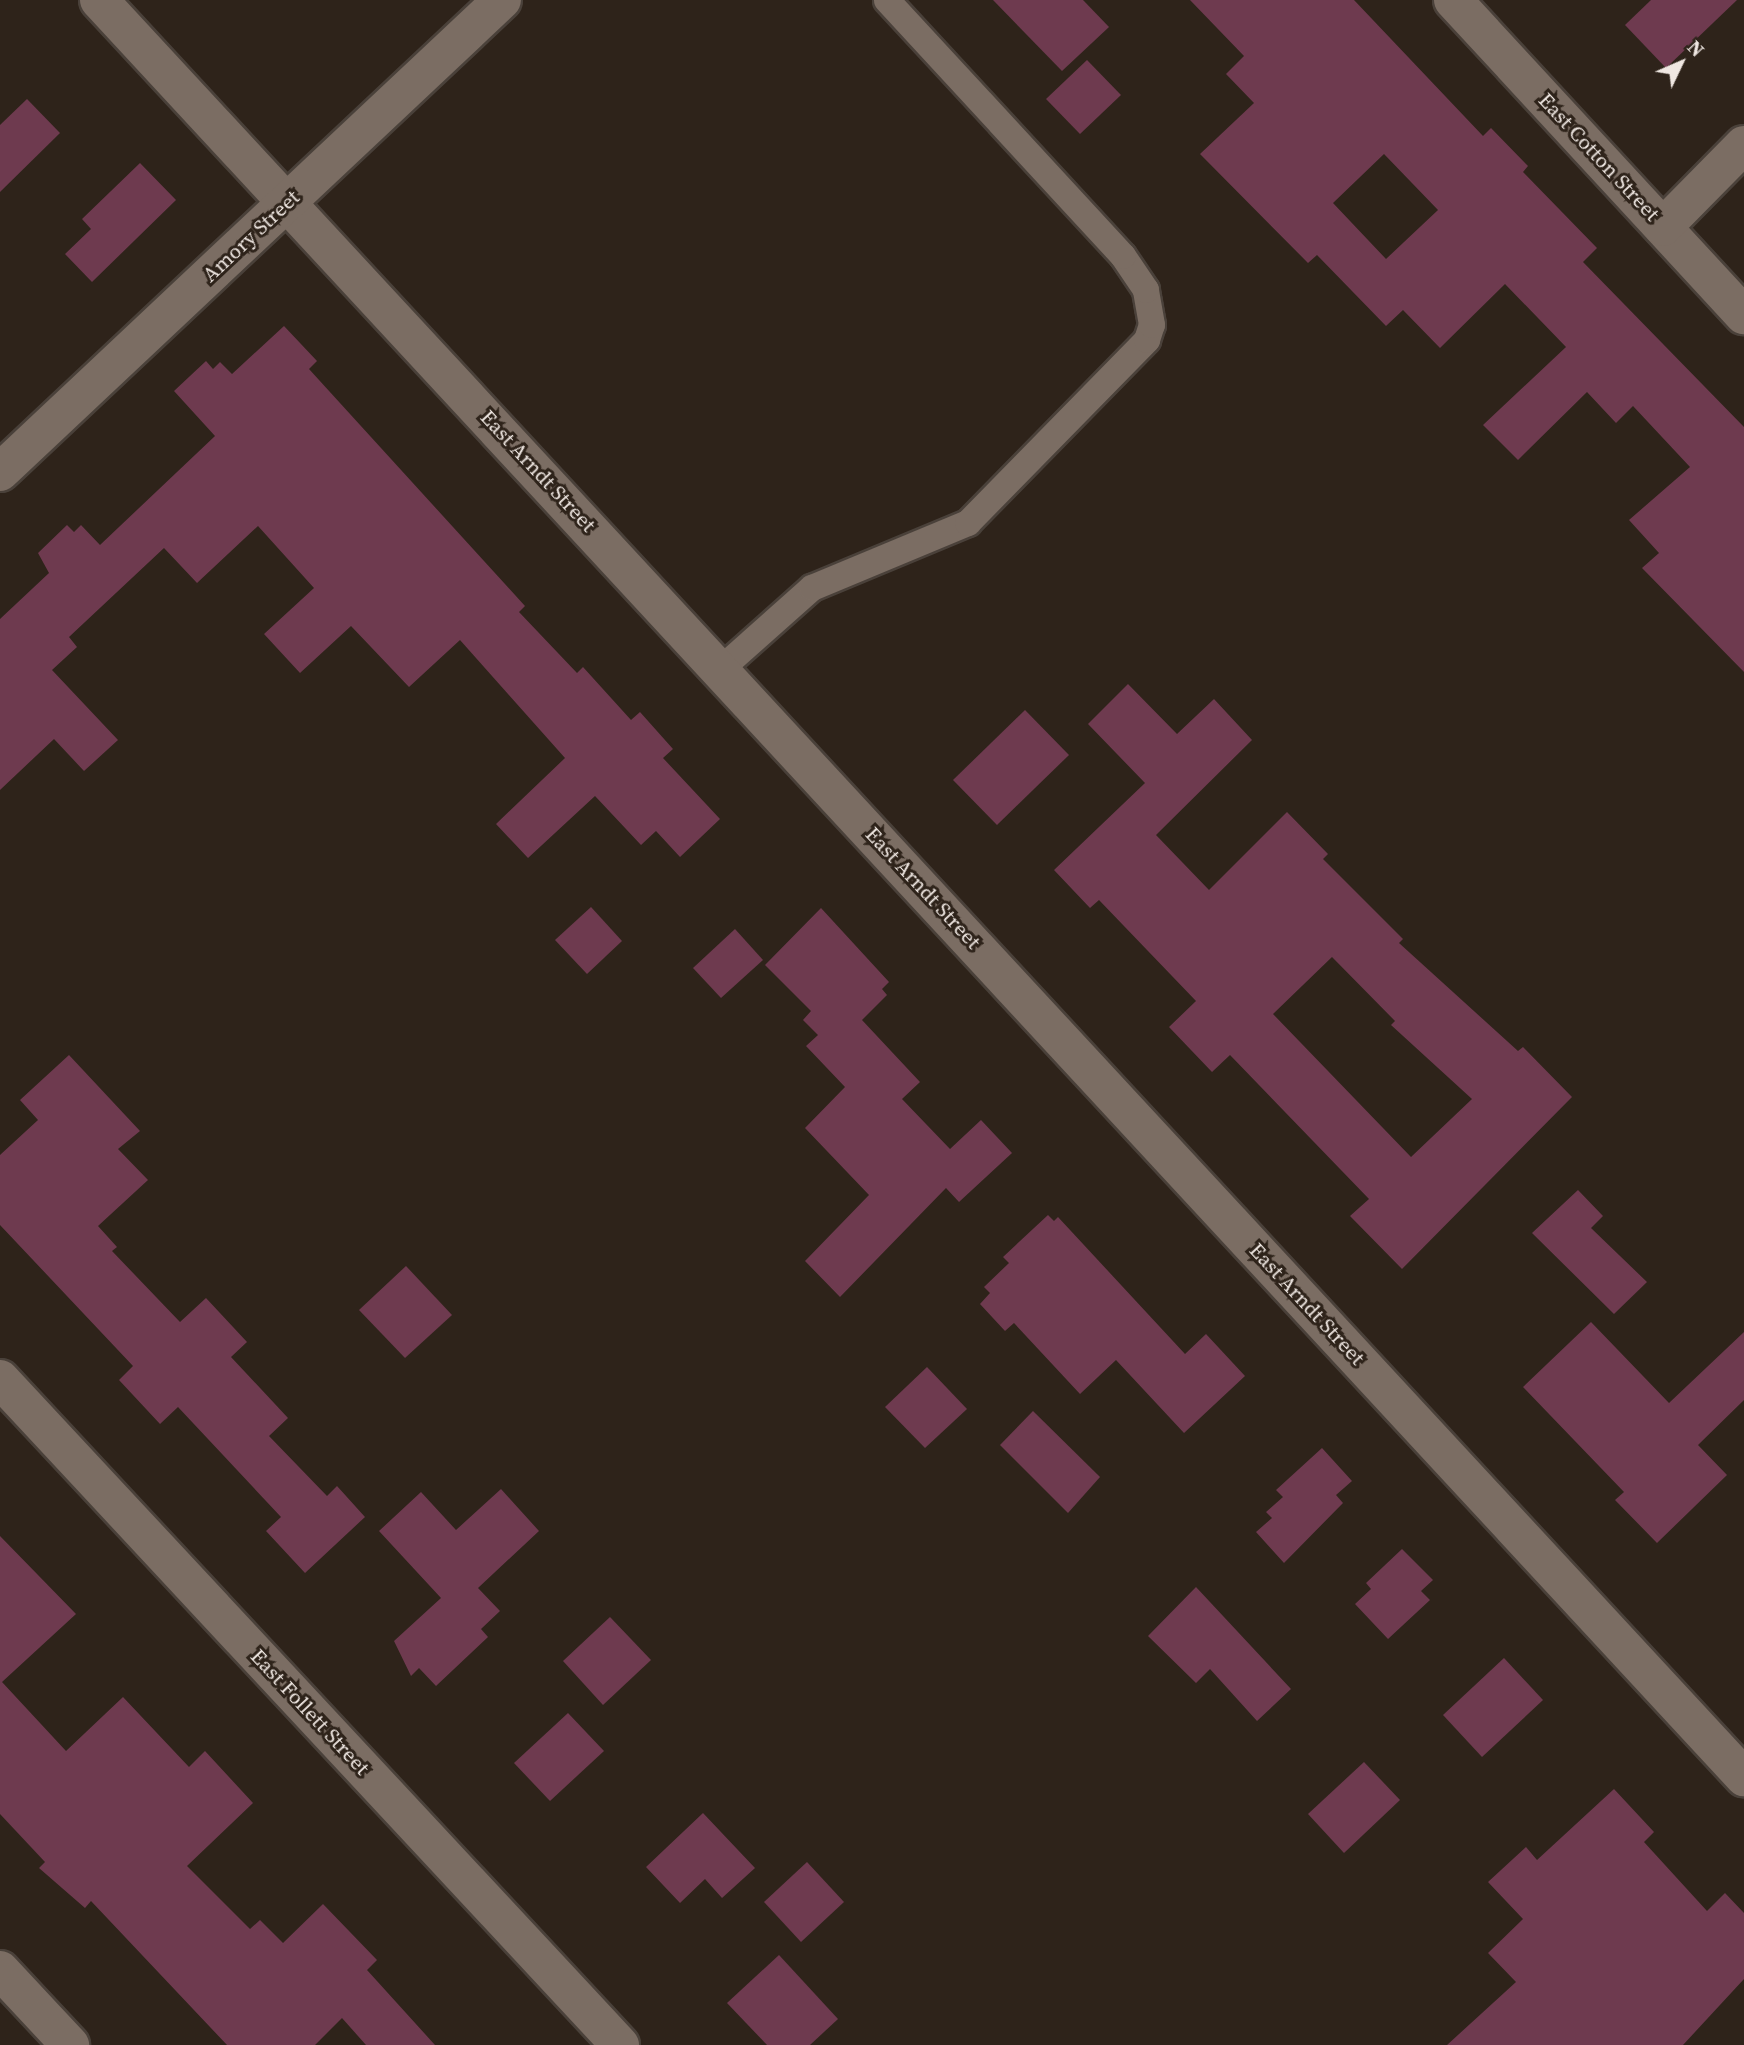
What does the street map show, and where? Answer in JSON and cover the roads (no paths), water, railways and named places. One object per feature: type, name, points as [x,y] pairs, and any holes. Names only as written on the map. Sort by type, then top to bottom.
[{"type":"street","name":"East Arndt Street","points":[[99,0],[289,200],[1744,1777]]},
{"type":"street","name":"Amory Street","points":[[0,471],[502,0]]},
{"type":"street","name":"East Cotton Street","points":[[1453,0],[1744,315]]},
{"type":"street","points":[[1663,227],[1744,145]]},
{"type":"street","name":"East Follett Street","points":[[0,1379],[620,2045]]},
{"type":"street","points":[[0,1970],[70,2045]]},
{"type":"lane","points":[[722,669],[812,589],[968,523],[1147,340],[1152,325],[1146,290],[1123,256],[887,0]]}]
